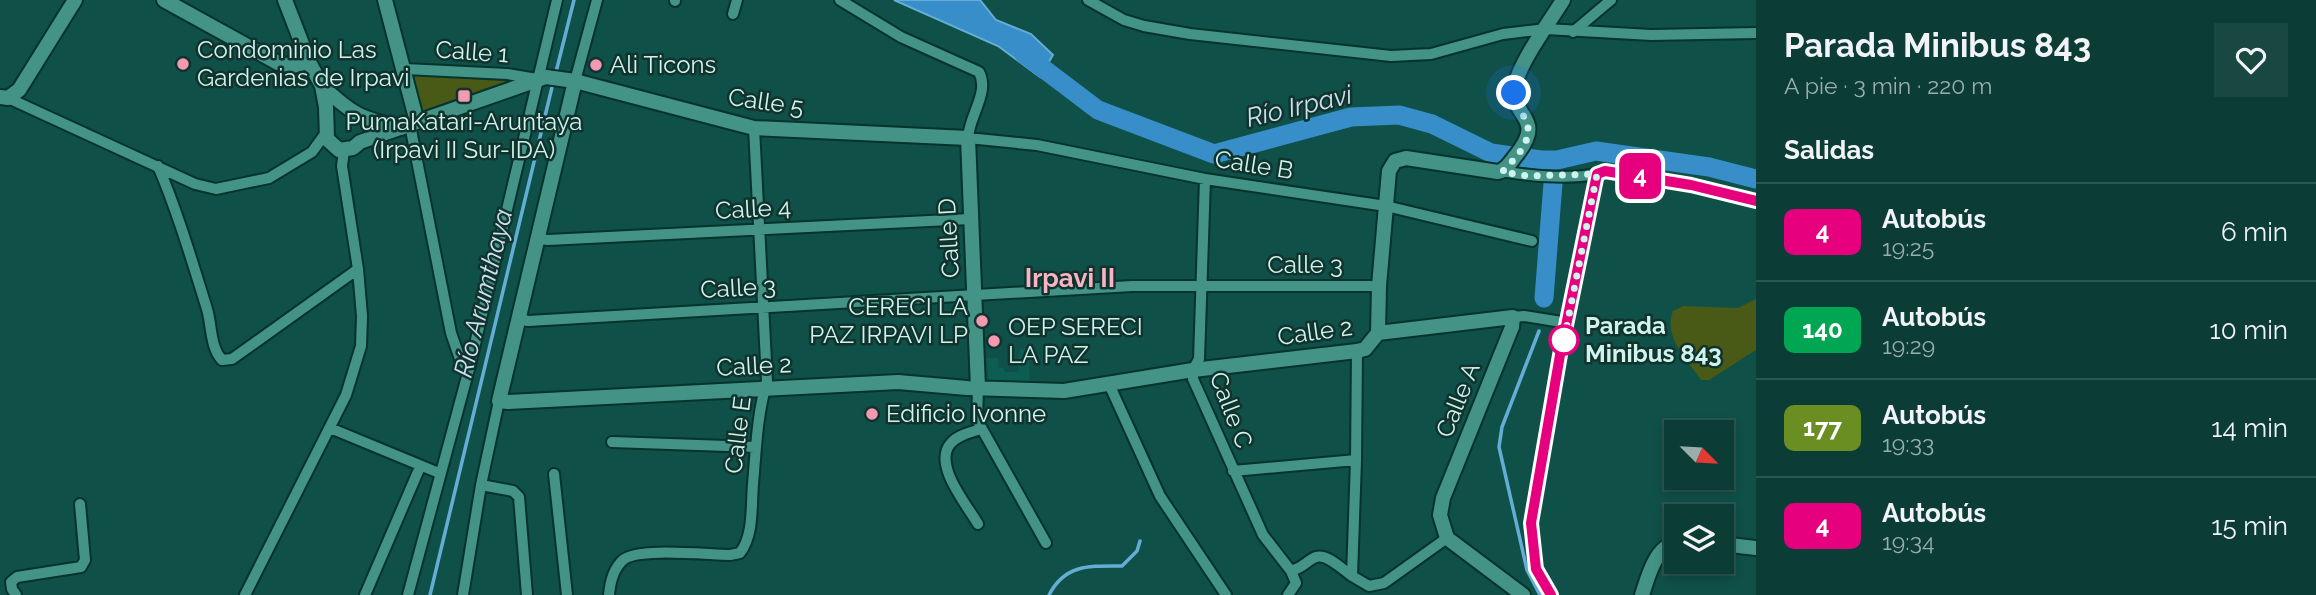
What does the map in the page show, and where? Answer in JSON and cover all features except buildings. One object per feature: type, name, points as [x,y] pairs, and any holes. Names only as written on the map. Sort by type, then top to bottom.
[{"type":"main road","points":[[4,97],[19,90],[75,0]]},
{"type":"main road","points":[[164,0],[278,63],[292,66],[309,62]]},
{"type":"main road","points":[[285,0],[309,62],[322,86],[355,114],[364,128],[360,142]]},
{"type":"main road","points":[[385,0],[405,69],[409,125]]},
{"type":"main road","points":[[1378,333],[1379,286],[1389,171],[1395,161],[1406,158],[1505,169],[1528,140],[1528,126],[1515,100],[1515,85],[1520,71],[1563,0]]},
{"type":"main road","points":[[322,86],[326,129],[334,148],[344,150],[542,78]]},
{"type":"main road","name":"Calle 5","points":[[542,78],[569,80],[754,128],[968,138]]},
{"type":"main road","points":[[499,401],[538,239],[569,80]]},
{"type":"main road","points":[[326,129],[333,116],[355,114],[409,125]]},
{"type":"main road","name":"Calle D","points":[[968,138],[978,388]]},
{"type":"main road","name":"Calle A","points":[[1378,333],[1513,317],[1513,327],[1443,498],[1440,516],[1447,538]]},
{"type":"main road","name":"Calle 2","points":[[499,401],[898,382],[1046,392],[1193,370],[1357,351],[1366,349],[1378,333]]},
{"type":"main road","points":[[1447,538],[1514,592]]},
{"type":"main road","points":[[1734,545],[1756,548]]},
{"type":"main road","points":[[1642,595],[1664,550]]},
{"type":"street","points":[[408,595],[439,473],[460,410],[542,78],[557,0]]},
{"type":"street","points":[[569,80],[597,0]]},
{"type":"street","points":[[733,14],[737,0]]},
{"type":"street","name":"Calle D","points":[[840,0],[901,37],[978,72],[983,80],[982,89],[969,123],[968,138]]},
{"type":"street","points":[[1088,0],[1124,20],[1144,26],[1191,34],[1391,56],[1431,54],[1503,34],[1546,29],[1651,35],[1756,33]]},
{"type":"street","points":[[1573,32],[1611,0]]},
{"type":"street","name":"Calle 1","points":[[405,69],[542,78]]},
{"type":"street","points":[[4,97],[195,184],[216,189],[268,178],[312,152],[326,129]]},
{"type":"street","points":[[409,125],[451,333],[460,359],[469,369]]},
{"type":"street","name":"Calle E","points":[[608,595],[615,571],[624,559],[653,553],[730,555],[740,553],[748,537],[756,447],[767,381],[754,128]]},
{"type":"street","name":"Calle B","points":[[968,138],[1037,145],[1205,179],[1386,206],[1532,241]]},
{"type":"street","points":[[245,595],[330,428],[356,368],[361,346],[362,316],[358,269],[342,166],[344,150]]},
{"type":"street","points":[[158,166],[177,212],[211,325],[214,346],[222,360],[232,359],[358,269]]},
{"type":"street","points":[[1505,169],[1528,176],[1597,174],[1605,171],[1691,185],[1756,201]]},
{"type":"street","points":[[1551,595],[1536,569],[1531,523],[1560,355],[1597,174]]},
{"type":"street","name":"Calle C","points":[[1205,179],[1199,359],[1193,370],[1193,379],[1263,535],[1291,571]]},
{"type":"street","name":"Calle 4","points":[[538,239],[970,219]]},
{"type":"street","name":"Calle 3","points":[[519,319],[528,321],[1132,286],[1379,286]]},
{"type":"street","points":[[1513,317],[1524,316],[1568,323]]},
{"type":"street","points":[[1352,576],[1357,351]]},
{"type":"street","points":[[1109,384],[1160,496],[1226,595]]},
{"type":"street","name":"Calle D","points":[[978,388],[977,420],[1046,543]]},
{"type":"street","points":[[463,595],[481,485],[499,401]]},
{"type":"street","points":[[330,428],[439,473]]},
{"type":"street","points":[[978,524],[944,466],[950,444],[981,429]]},
{"type":"street","points":[[612,442],[756,447]]},
{"type":"street","points":[[1233,471],[1356,460]]},
{"type":"street","points":[[365,595],[420,467]]},
{"type":"street","points":[[554,474],[563,538],[567,595]]},
{"type":"street","points":[[481,485],[513,491],[519,497],[527,595]]},
{"type":"street","points":[[16,595],[11,582],[17,577],[81,567],[85,560],[80,504]]},
{"type":"street","points":[[1288,595],[1296,583],[1291,571],[1304,567],[1314,557],[1332,561],[1369,586],[1384,583],[1447,538]]},
{"type":"shaded area","points":[[418,73],[507,80],[504,84],[424,112],[421,111],[413,82]]},
{"type":"shaded area","points":[[1756,299],[1756,350],[1709,380],[1701,380],[1674,339],[1671,330],[1673,311],[1683,306],[1738,308]]},
{"type":"shaded area","points":[[1030,348],[1029,383],[991,383],[988,379],[987,358],[998,358],[999,368],[1003,368],[1005,372],[1018,372],[1020,349]]},
{"type":"water","points":[[894,0],[980,0],[996,20],[1031,34],[1053,55],[1040,77],[998,46]]},
{"type":"waterway","name":"Río Arumthaya","points":[[555,76],[574,0]]},
{"type":"waterway","name":"Río Irpavi","points":[[1024,54],[1098,110],[1214,154],[1351,117],[1399,115],[1432,124],[1491,153],[1557,160],[1596,151],[1709,167],[1756,179]]},
{"type":"waterway","name":"Río Arumthaya","points":[[430,595],[553,83]]},
{"type":"waterway","points":[[1544,298],[1553,183]]},
{"type":"waterway","points":[[1539,331],[1502,427],[1499,447],[1527,570],[1540,595]]},
{"type":"waterway","points":[[1049,595],[1055,585],[1070,572],[1089,567],[1122,566],[1137,551],[1140,541]]},
{"type":"bus line","name":"4","points":[[1551,595],[1536,569],[1531,523],[1560,355],[1597,174],[1605,171],[1691,185],[1756,201]]},
{"type":"place","name":"Condominio Las Gardenias de Irpavi","points":[[183,64]]},
{"type":"place","name":"Ali Ticons","points":[[596,65]]},
{"type":"place","name":"PumaKatari-Aruntaya (Irpavi II Sur-IDA)","points":[[464,96]]},
{"type":"place","name":"CERECI LA PAZ IRPAVI LP","points":[[982,321]]},
{"type":"place","name":"Parada Minibus 843","points":[[1564,340]]},
{"type":"place","name":"OEP SERECI LA PAZ","points":[[994,341]]},
{"type":"place","name":"Edificio Ivonne","points":[[872,414]]},
{"type":"district","name":"Irpavi II","points":[[1070,278]]},
{"type":"route","points":[[1514,93],[1528,126],[1528,140],[1502,172],[1528,176],[1597,174],[1564,340]]}]
